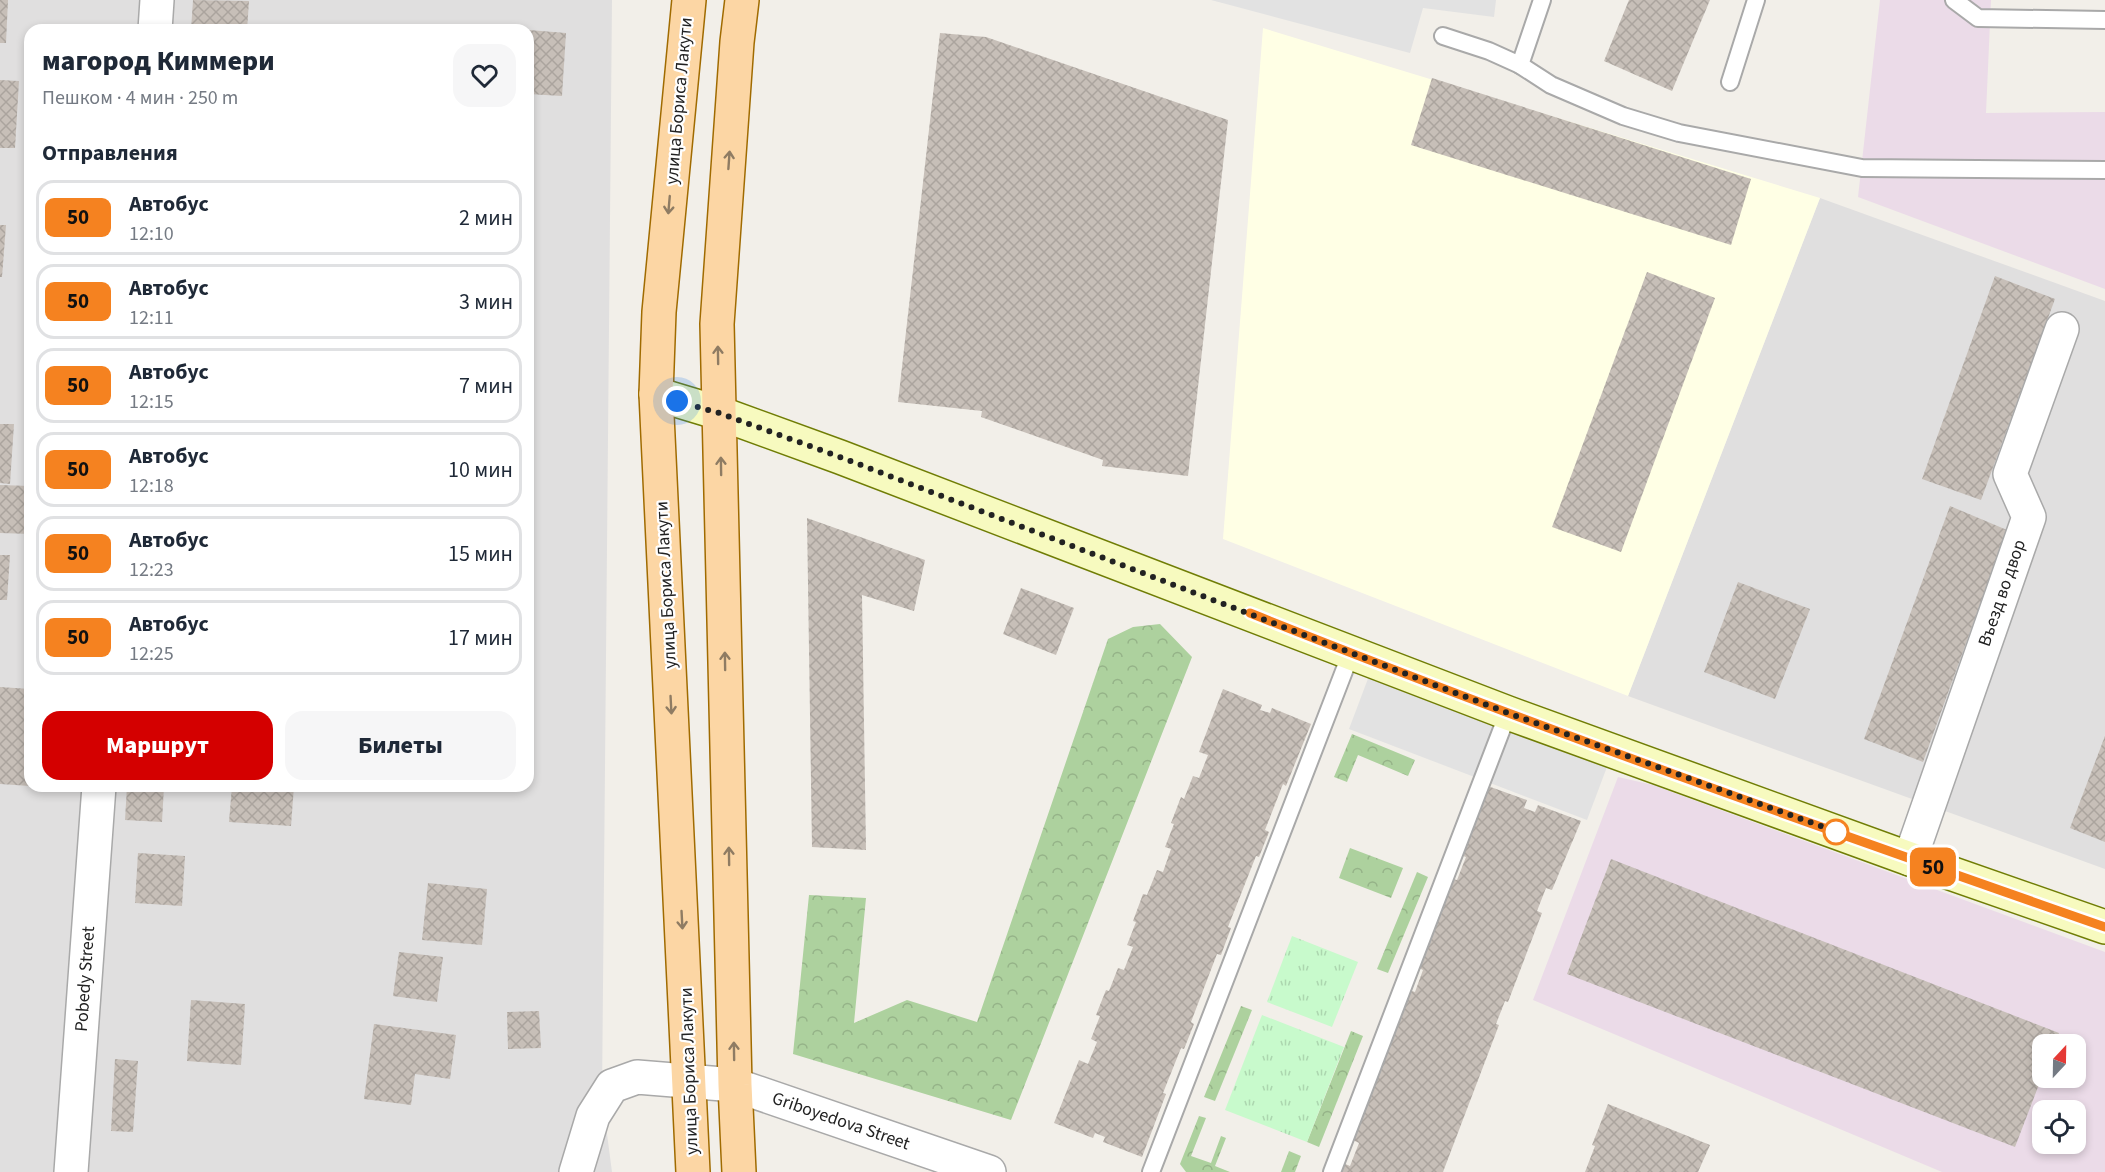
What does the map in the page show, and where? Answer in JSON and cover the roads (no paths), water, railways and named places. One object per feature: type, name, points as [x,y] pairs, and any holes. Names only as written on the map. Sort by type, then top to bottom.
[{"type":"main road","name":"улица Бориса Лакути","points":[[688,0],[659,312],[656,394],[693,1172]]},
{"type":"main road","points":[[739,1172],[717,324],[742,0]]},
{"type":"street","points":[[155,24],[157,0]]},
{"type":"street","name":"Въезд во двор","points":[[1910,859],[2029,517],[2010,474],[2062,329]]},
{"type":"street","points":[[656,394],[719,413],[896,478],[1508,713],[2105,927]]},
{"type":"street","name":"Pobedy Street","points":[[71,1172],[99,792]]},
{"type":"street","name":"Griboyedova Street","points":[[576,1172],[593,1116],[612,1086],[637,1077],[735,1085],[989,1172]]},
{"type":"lane","points":[[1520,65],[1542,0]]},
{"type":"lane","points":[[1730,82],[1756,0]]},
{"type":"lane","points":[[1954,0],[1977,18],[2105,20]]},
{"type":"lane","points":[[1443,36],[1489,51],[1520,65],[1551,85],[1623,116],[1679,133],[1862,168],[2105,170]]},
{"type":"lane","points":[[1151,1172],[1351,653]]},
{"type":"lane","points":[[1332,1172],[1508,713]]}]
